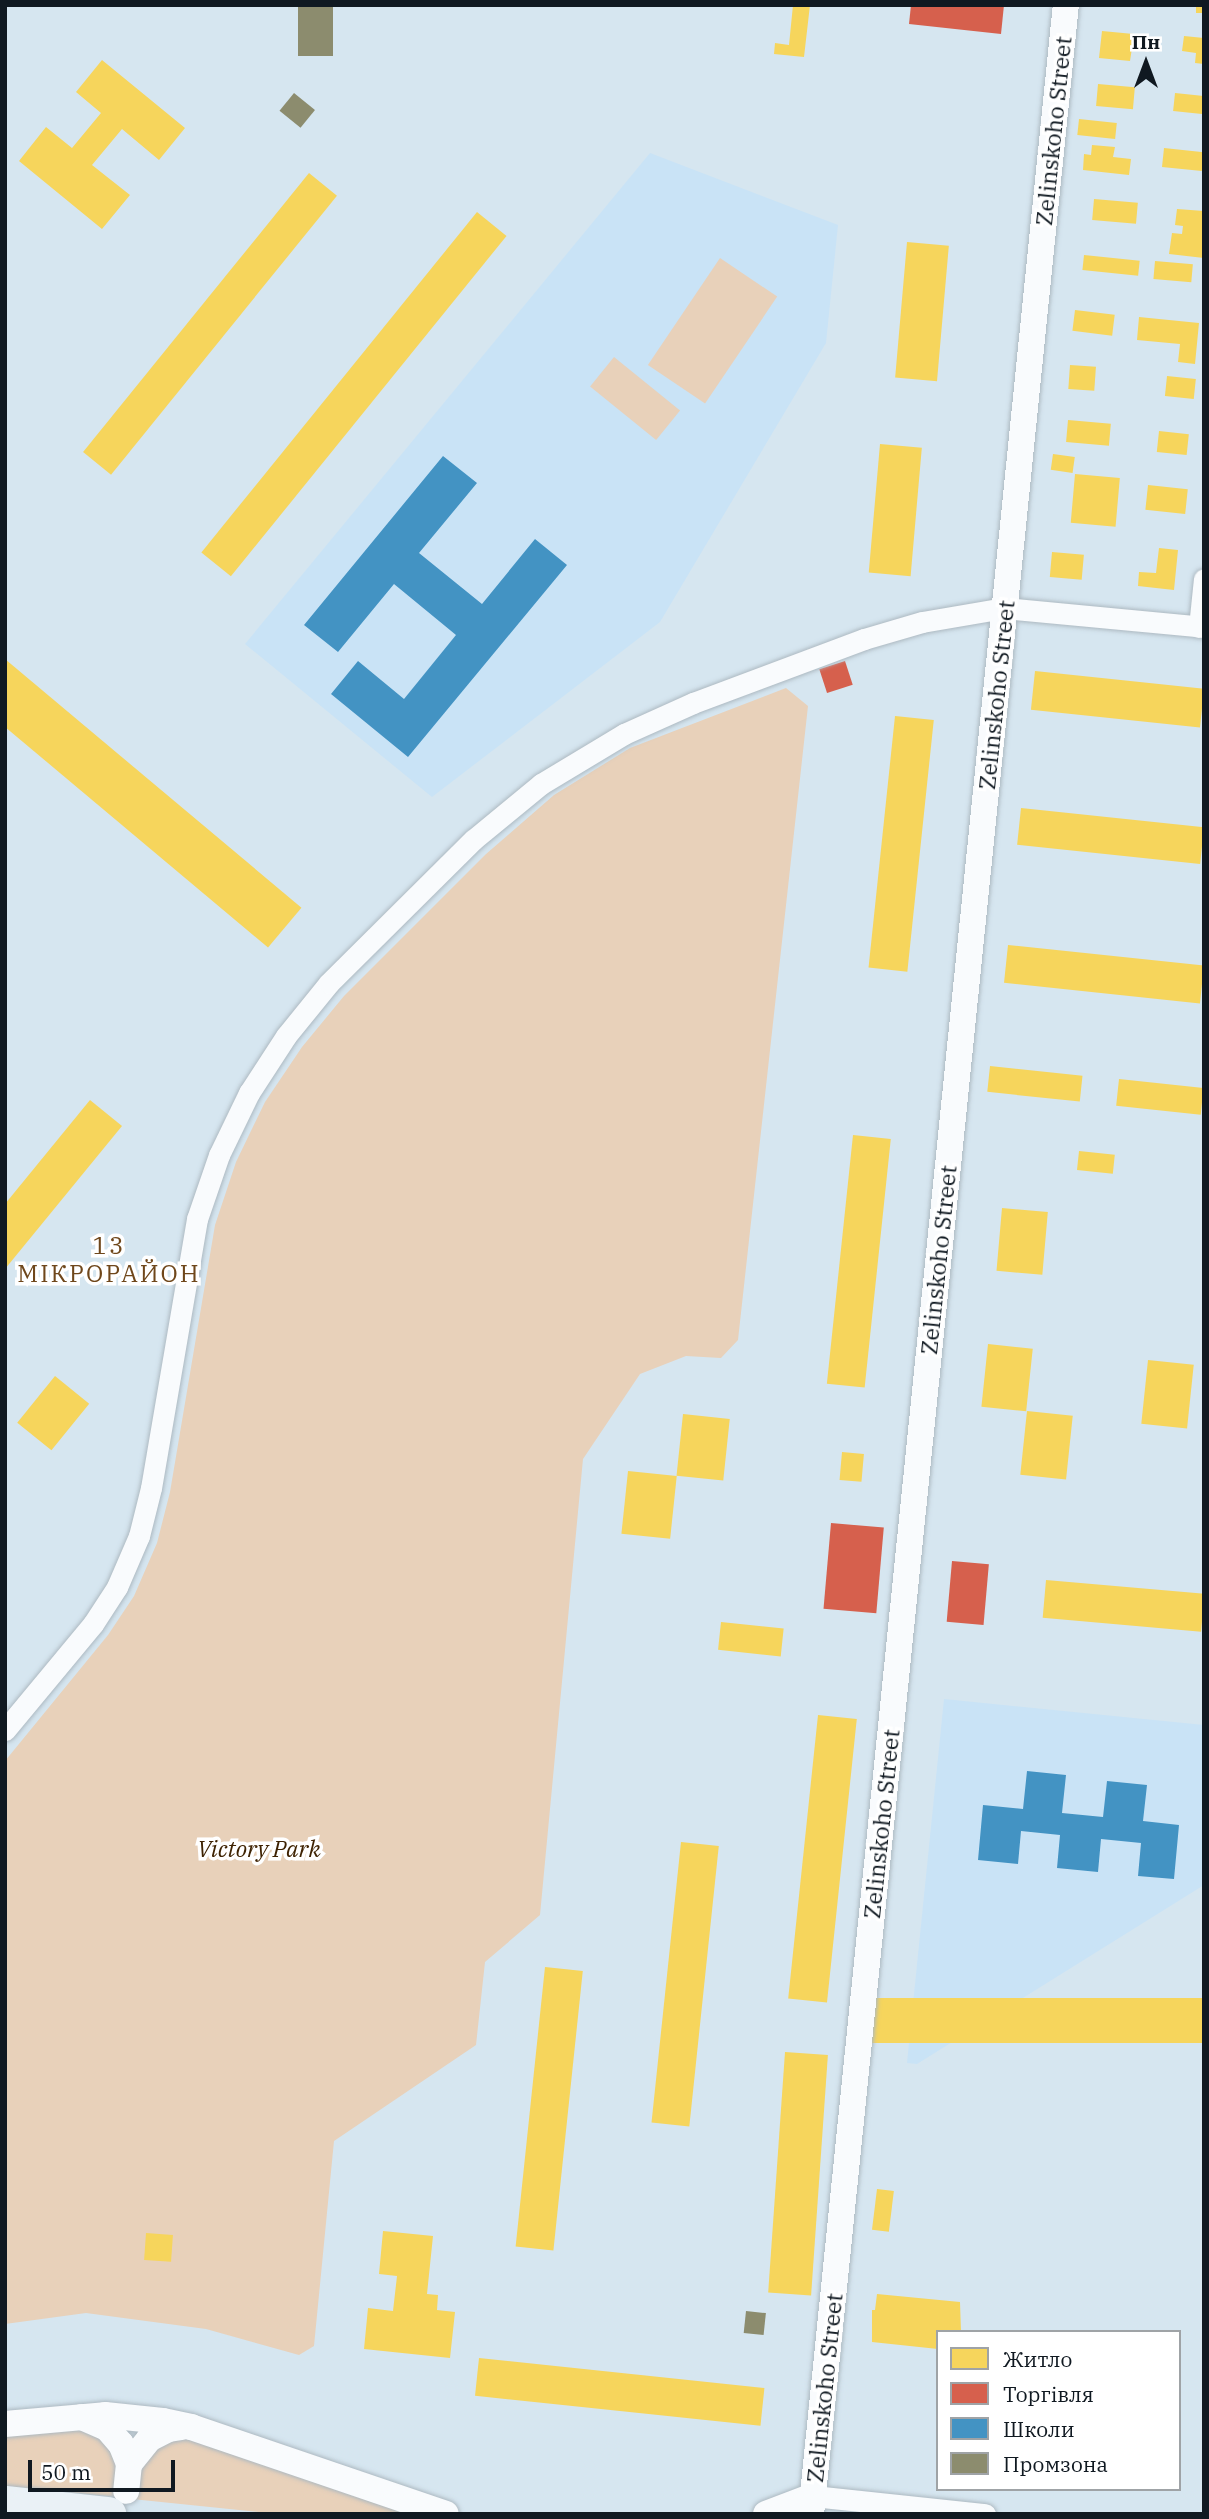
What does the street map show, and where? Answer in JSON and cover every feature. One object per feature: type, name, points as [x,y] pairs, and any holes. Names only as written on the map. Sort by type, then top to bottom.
[{"type":"highway","points":[[5,2503],[117,2502]]},
{"type":"street","name":"Zelinskoho Street","points":[[812,2505],[1066,5]]},
{"type":"street","points":[[5,1730],[93,1624],[117,1587],[135,1545],[151,1488],[197,1219],[219,1155],[249,1093],[286,1036],[330,983],[473,840],[541,784],[624,734],[693,703],[864,639],[922,622],[1004,608],[1201,627],[1204,579]]},
{"type":"street","points":[[77,2416],[107,2428],[121,2444],[129,2464]]},
{"type":"street","points":[[5,2424],[77,2416],[134,2417],[191,2427],[446,2514]]},
{"type":"street","points":[[117,2502],[129,2464],[149,2439],[169,2429],[191,2427]]},
{"type":"street","points":[[766,2514],[812,2505],[985,2514]]},
{"type":"shaded area","points":[[650,153],[838,225],[826,343],[660,622],[432,797],[245,644]]},
{"type":"shaded area","points":[[944,1699],[1204,1725],[1204,1885],[917,2064],[907,2063]]},
{"type":"green space","points":[[720,258],[777,297],[705,404],[648,365]]},
{"type":"green space","points":[[614,357],[680,410],[656,440],[590,387]]},
{"type":"green space","name":"Victory Park","points":[[786,688],[808,706],[738,1340],[721,1358],[686,1356],[640,1374],[583,1459],[540,1915],[485,1962],[476,2045],[334,2141],[314,2346],[299,2355],[206,2329],[86,2313],[5,2324],[5,1761],[108,1635],[134,1596],[157,1543],[170,1492],[215,1225],[236,1162],[265,1102],[302,1047],[344,996],[486,854],[554,795],[630,748]]},
{"type":"green space","points":[[93,2430],[118,2457],[118,2497],[5,2486],[5,2432]]},
{"type":"green space","points":[[181,2436],[426,2514],[277,2514],[132,2499],[135,2474],[148,2452]]},
{"type":"building: Житло","points":[[793,5],[810,5],[804,57],[774,54],[775,43],[789,45]]},
{"type":"building: Житло","points":[[1196,5],[1204,5],[1204,13],[1196,13]]},
{"type":"building: Житло","points":[[1102,31],[1144,35],[1142,49],[1132,48],[1130,61],[1099,58]]},
{"type":"building: Житло","points":[[1184,36],[1204,38],[1204,64],[1195,63],[1196,53],[1182,51]]},
{"type":"building: Житло","points":[[102,60],[185,128],[159,160],[122,129],[92,165],[130,195],[102,229],[19,161],[46,127],[72,148],[101,113],[76,92]]},
{"type":"building: Житло","points":[[1098,84],[1135,87],[1133,109],[1096,106]]},
{"type":"building: Житло","points":[[1175,93],[1204,96],[1202,114],[1173,111]]},
{"type":"building: Житло","points":[[1079,119],[1117,123],[1115,139],[1077,135]]},
{"type":"building: Житло","points":[[1092,145],[1115,147],[1113,157],[1131,159],[1129,175],[1083,170],[1084,154],[1091,155]]},
{"type":"building: Житло","points":[[1164,148],[1204,152],[1202,171],[1162,167]]},
{"type":"building: Житло","points":[[309,173],[337,196],[111,475],[83,452]]},
{"type":"building: Житло","points":[[1094,199],[1138,203],[1136,224],[1092,220]]},
{"type":"building: Житло","points":[[1177,209],[1204,211],[1204,258],[1169,254],[1172,233],[1182,234],[1183,226],[1175,225]]},
{"type":"building: Житло","points":[[477,212],[507,236],[231,576],[201,552]]},
{"type":"building: Житло","points":[[907,242],[949,246],[937,381],[895,377]]},
{"type":"building: Житло","points":[[1084,255],[1140,261],[1138,276],[1082,270]]},
{"type":"building: Житло","points":[[1155,261],[1193,264],[1191,282],[1153,279]]},
{"type":"building: Житло","points":[[1075,310],[1115,315],[1112,336],[1072,331]]},
{"type":"building: Житло","points":[[1139,317],[1199,323],[1195,364],[1178,362],[1180,344],[1137,340]]},
{"type":"building: Житло","points":[[1070,365],[1096,367],[1094,391],[1068,389]]},
{"type":"building: Житло","points":[[1167,376],[1196,379],[1194,399],[1165,396]]},
{"type":"building: Житло","points":[[1068,420],[1111,424],[1109,446],[1066,442]]},
{"type":"building: Житло","points":[[1159,431],[1189,434],[1187,455],[1157,452]]},
{"type":"building: Житло","points":[[880,444],[922,448],[911,576],[869,573]]},
{"type":"building: Житло","points":[[1053,454],[1075,457],[1073,473],[1051,470]]},
{"type":"building: Житло","points":[[1075,474],[1120,478],[1116,527],[1071,523]]},
{"type":"building: Житло","points":[[1148,485],[1188,489],[1185,514],[1145,510]]},
{"type":"building: Житло","points":[[1159,548],[1178,550],[1174,590],[1138,586],[1139,572],[1156,573]]},
{"type":"building: Житло","points":[[1052,552],[1084,555],[1082,580],[1050,577]]},
{"type":"building: Житло","points":[[5,659],[301,908],[268,948],[5,727]]},
{"type":"building: Житло","points":[[1035,671],[1204,689],[1200,728],[1031,710]]},
{"type":"building: Житло","points":[[895,716],[934,720],[907,972],[869,968]]},
{"type":"building: Житло","points":[[1021,808],[1204,827],[1200,864],[1017,845]]},
{"type":"building: Житло","points":[[1008,945],[1204,966],[1200,1003],[1004,983]]},
{"type":"building: Житло","points":[[990,1066],[1082,1076],[1080,1102],[987,1092]]},
{"type":"building: Житло","points":[[1119,1079],[1204,1088],[1201,1115],[1116,1106]]},
{"type":"building: Житло","points":[[90,1100],[122,1126],[5,1269],[5,1204]]},
{"type":"building: Житло","points":[[853,1135],[891,1139],[865,1388],[827,1384]]},
{"type":"building: Житло","points":[[1079,1151],[1115,1155],[1113,1174],[1077,1170]]},
{"type":"building: Житло","points":[[1002,1208],[1048,1212],[1042,1275],[997,1271]]},
{"type":"building: Житло","points":[[988,1344],[1033,1349],[1026,1411],[981,1407]]},
{"type":"building: Житло","points":[[1148,1360],[1194,1365],[1187,1428],[1141,1424]]},
{"type":"building: Житло","points":[[55,1376],[89,1404],[51,1450],[17,1423]]},
{"type":"building: Житло","points":[[1027,1411],[1073,1416],[1066,1479],[1020,1475]]},
{"type":"building: Житло","points":[[683,1414],[730,1419],[723,1481],[677,1476]]},
{"type":"building: Житло","points":[[842,1452],[864,1454],[861,1482],[840,1480]]},
{"type":"building: Житло","points":[[628,1471],[677,1476],[670,1539],[621,1534]]},
{"type":"building: Житло","points":[[1046,1580],[1204,1594],[1201,1632],[1043,1618]]},
{"type":"building: Житло","points":[[721,1622],[784,1629],[781,1656],[718,1650]]},
{"type":"building: Житло","points":[[818,1715],[857,1719],[827,2003],[788,1998]]},
{"type":"building: Житло","points":[[681,1842],[719,1846],[689,2126],[652,2122]]},
{"type":"building: Житло","points":[[545,1967],[583,1971],[553,2250],[516,2246]]},
{"type":"building: Житло","points":[[864,1998],[1204,1998],[1204,2043],[864,2043]]},
{"type":"building: Житло","points":[[785,2052],[828,2055],[811,2295],[768,2292]]},
{"type":"building: Житло","points":[[877,2189],[894,2191],[889,2232],[872,2230]]},
{"type":"building: Житло","points":[[383,2231],[433,2236],[427,2294],[438,2295],[437,2310],[455,2312],[450,2358],[364,2349],[368,2308],[393,2311],[397,2276],[379,2274]]},
{"type":"building: Житло","points":[[146,2233],[173,2235],[171,2262],[144,2260]]},
{"type":"building: Житло","points":[[877,2294],[960,2302],[961,2330],[936,2330],[936,2349],[872,2342],[872,2310],[875,2310]]},
{"type":"building: Житло","points":[[479,2358],[764,2388],[760,2426],[475,2396]]},
{"type":"building: Торгівля","points":[[911,5],[1004,5],[1001,34],[909,24]]},
{"type":"building: Торгівля","points":[[845,661],[853,685],[827,693],[819,669]]},
{"type":"building: Торгівля","points":[[831,1523],[884,1528],[876,1613],[824,1609]]},
{"type":"building: Торгівля","points":[[952,1561],[989,1564],[984,1625],[947,1622]]},
{"type":"building: Школи","points":[[443,456],[477,483],[419,553],[482,604],[535,539],[567,565],[408,757],[331,694],[358,661],[404,699],[456,635],[394,584],[338,652],[304,625]]},
{"type":"building: Школи","points":[[1027,1771],[1066,1775],[1062,1813],[1103,1817],[1107,1781],[1147,1785],[1143,1821],[1179,1825],[1174,1879],[1138,1876],[1141,1843],[1101,1839],[1098,1872],[1057,1868],[1060,1835],[1021,1831],[1018,1864],[978,1860],[983,1805],[1023,1809]]},
{"type":"building: Промзона","points":[[298,5],[333,5],[333,56],[298,56]]},
{"type":"building: Промзона","points":[[294,93],[315,110],[301,128],[280,111]]},
{"type":"building: Промзона","points":[[746,2311],[766,2313],[764,2335],[744,2333]]},
{"type":"district","name":"13 МІКРОРАЙОН","points":[[109,1260]]}]
